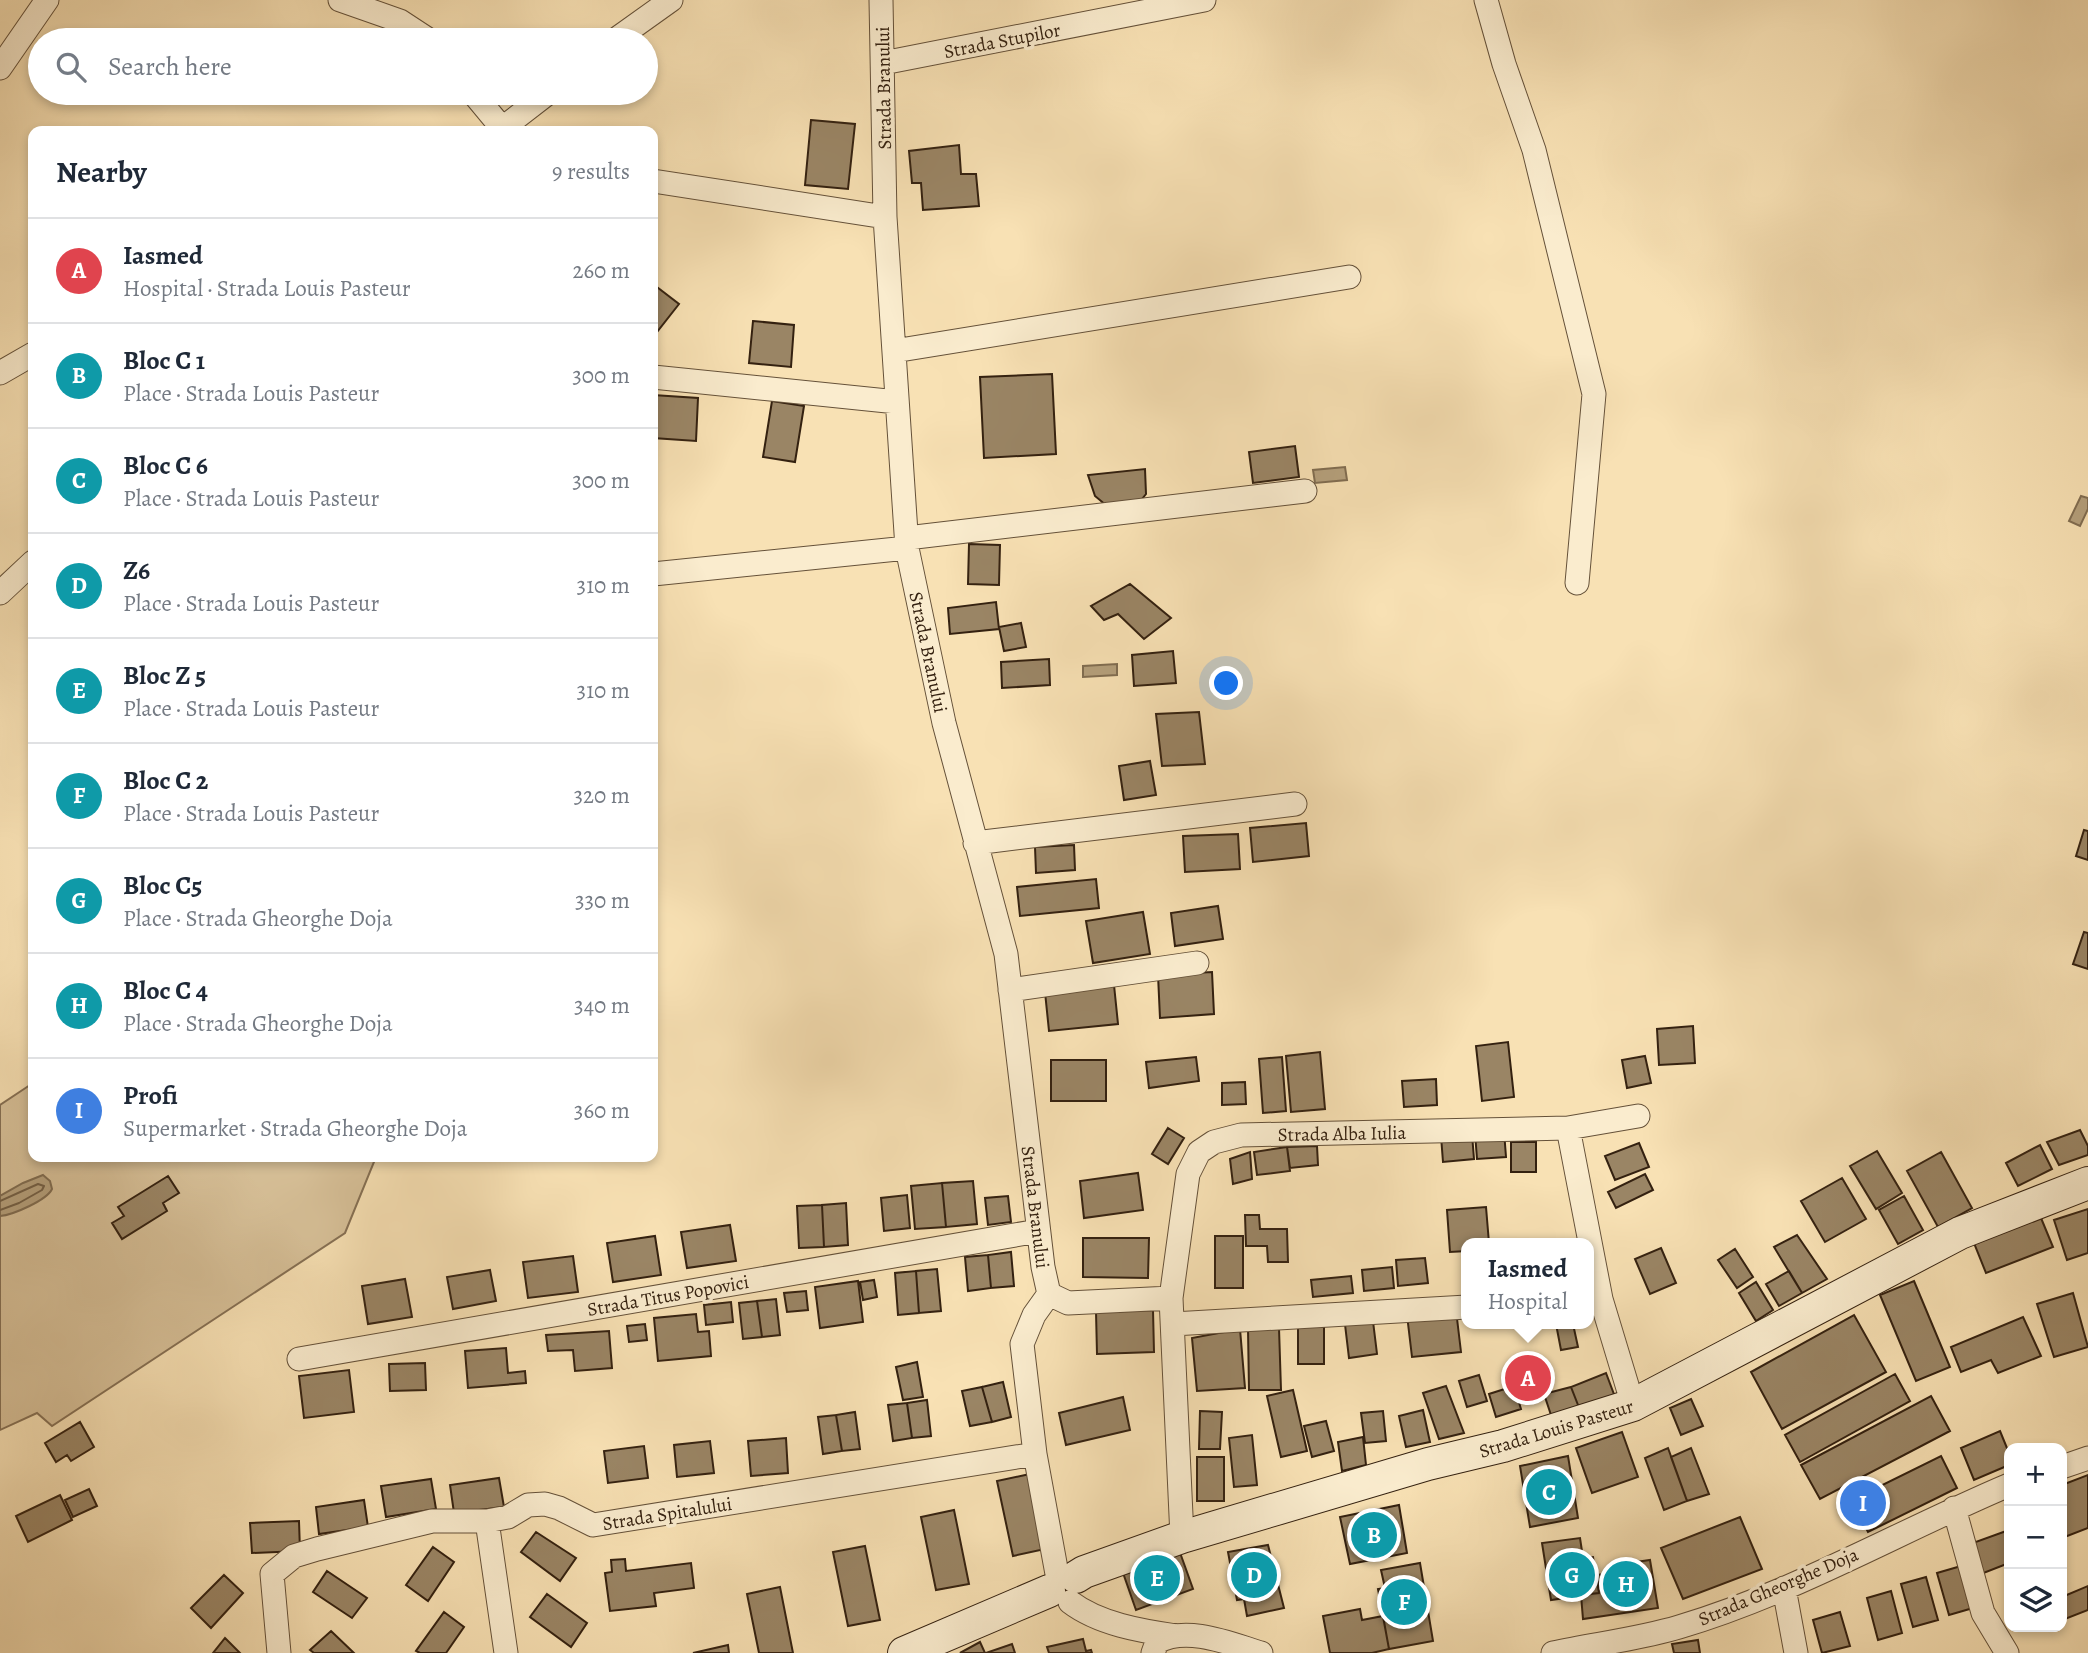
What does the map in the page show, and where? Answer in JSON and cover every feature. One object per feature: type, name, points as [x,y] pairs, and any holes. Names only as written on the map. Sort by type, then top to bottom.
[{"type":"main road","name":"Strada Louis Pasteur","points":[[904,1653],[1063,1586],[1084,1572],[1182,1537],[1428,1464],[1503,1446],[1633,1405],[1960,1233],[2088,1184]]},
{"type":"street","points":[[0,68],[47,0]]},
{"type":"street","points":[[340,0],[400,20],[412,28]]},
{"type":"street","points":[[632,28],[671,0]]},
{"type":"street","name":"Strada Branului","points":[[880,0],[885,217],[907,543],[944,723],[1006,954],[1038,1231],[1049,1294],[1034,1315],[1022,1344],[1035,1454],[1063,1586]]},
{"type":"street","name":"Strada Stupilor","points":[[883,63],[1205,0]]},
{"type":"street","points":[[1486,0],[1504,64],[1534,150],[1594,394],[1577,583]]},
{"type":"street","points":[[483,105],[498,126]]},
{"type":"street","points":[[506,126],[533,105]]},
{"type":"street","points":[[658,182],[885,217]]},
{"type":"street","points":[[894,351],[1349,277]]},
{"type":"street","points":[[0,373],[28,357]]},
{"type":"street","points":[[658,378],[897,402]]},
{"type":"street","points":[[658,573],[1305,491]]},
{"type":"street","points":[[0,593],[28,567]]},
{"type":"street","points":[[975,843],[1295,804]]},
{"type":"street","points":[[1010,990],[1197,963]]},
{"type":"street","name":"Strada Alba Iulia","points":[[1171,1298],[1188,1174],[1199,1152],[1214,1142],[1241,1135],[1568,1128],[1638,1116]]},
{"type":"street","points":[[1568,1128],[1585,1238]]},
{"type":"street","name":"Strada Titus Popovici","points":[[299,1359],[1038,1231]]},
{"type":"street","name":"Strada Branului","points":[[1049,1294],[1068,1303],[1171,1298]]},
{"type":"street","points":[[1171,1298],[1182,1537]]},
{"type":"street","points":[[1595,1299],[1633,1405]]},
{"type":"street","points":[[1173,1324],[1461,1307]]},
{"type":"street","name":"Strada Spitalului","points":[[279,1653],[272,1574],[294,1556],[432,1521],[487,1521],[508,1517],[528,1505],[545,1504],[558,1508],[593,1525],[1035,1454]]},
{"type":"street","points":[[2067,1465],[2088,1458]]},
{"type":"street","name":"Strada Gheorghe Doja","points":[[1553,1653],[1678,1627],[1784,1588],[2004,1487]]},
{"type":"street","points":[[1954,1508],[1983,1614],[2007,1653]]},
{"type":"street","points":[[487,1521],[506,1653]]},
{"type":"street","points":[[1063,1586],[1088,1613],[1134,1629],[1177,1636]]},
{"type":"street","points":[[1784,1588],[1796,1653]]},
{"type":"street","points":[[1134,1629],[1142,1636],[1152,1653]]},
{"type":"street","points":[[1152,1653],[1157,1642],[1166,1637],[1177,1636],[1195,1636],[1261,1653]]},
{"type":"shaded area","points":[[28,1086],[28,1162],[374,1162],[345,1233],[52,1426],[37,1413],[0,1430],[0,1105]]},
{"type":"water","points":[[1345,467],[1347,480],[1315,483],[1313,470]]},
{"type":"water","points":[[2081,496],[2088,498],[2088,509],[2080,526],[2069,521]]},
{"type":"water","points":[[1117,664],[1117,675],[1083,677],[1083,666]]},
{"type":"water","points":[[43,1175],[50,1181],[52,1189],[44,1198],[13,1213],[0,1216],[0,1196]]},
{"type":"building","points":[[811,120],[855,124],[848,189],[805,185]]},
{"type":"building","points":[[959,145],[961,174],[976,174],[979,206],[923,210],[921,183],[912,183],[909,151]]},
{"type":"building","points":[[658,288],[679,304],[658,331]]},
{"type":"building","points":[[753,321],[794,325],[791,367],[749,363]]},
{"type":"building","points":[[1052,374],[1056,454],[984,458],[980,377]]},
{"type":"building","points":[[658,395],[698,398],[696,441],[658,438]]},
{"type":"building","points":[[772,401],[804,406],[795,462],[763,457]]},
{"type":"building","points":[[1295,446],[1299,477],[1253,483],[1249,452]]},
{"type":"building","points":[[1145,469],[1146,494],[1134,509],[1113,511],[1095,496],[1088,475]]},
{"type":"building","points":[[969,544],[1000,545],[999,585],[968,584]]},
{"type":"building","points":[[1130,584],[1171,618],[1144,639],[1118,614],[1104,620],[1091,606]]},
{"type":"building","points":[[996,602],[999,629],[950,634],[948,608]]},
{"type":"building","points":[[1021,623],[1026,647],[1004,651],[999,627]]},
{"type":"building","points":[[1173,651],[1176,683],[1134,686],[1132,655]]},
{"type":"building","points":[[1049,659],[1050,685],[1002,688],[1001,662]]},
{"type":"building","points":[[1199,712],[1205,764],[1162,766],[1156,714]]},
{"type":"building","points":[[1150,761],[1156,795],[1124,800],[1119,766]]},
{"type":"building","points":[[1306,823],[1309,856],[1253,862],[1250,828]]},
{"type":"building","points":[[2084,830],[2088,831],[2088,860],[2076,856]]},
{"type":"building","points":[[1238,834],[1240,869],[1185,872],[1183,836]]},
{"type":"building","points":[[1074,845],[1075,870],[1036,873],[1035,847]]},
{"type":"building","points":[[1096,879],[1099,908],[1020,916],[1017,887]]},
{"type":"building","points":[[1218,906],[1223,939],[1175,946],[1171,913]]},
{"type":"building","points":[[1143,912],[1150,954],[1093,963],[1086,921]]},
{"type":"building","points":[[2084,932],[2088,933],[2088,969],[2073,964]]},
{"type":"building","points":[[1212,972],[1214,1014],[1160,1018],[1158,975]]},
{"type":"building","points":[[1114,985],[1118,1024],[1049,1031],[1045,992]]},
{"type":"building","points":[[1693,1026],[1695,1063],[1659,1065],[1657,1029]]},
{"type":"building","points":[[1508,1042],[1514,1097],[1482,1101],[1476,1046]]},
{"type":"building","points":[[1320,1052],[1325,1109],[1291,1112],[1286,1056]]},
{"type":"building","points":[[1645,1056],[1651,1083],[1627,1088],[1622,1060]]},
{"type":"building","points":[[1196,1057],[1199,1081],[1149,1088],[1146,1062]]},
{"type":"building","points":[[1282,1057],[1286,1111],[1263,1113],[1259,1059]]},
{"type":"building","points":[[1051,1060],[1106,1060],[1106,1101],[1051,1101]]},
{"type":"building","points":[[1436,1079],[1437,1105],[1404,1107],[1402,1081]]},
{"type":"building","points":[[1245,1082],[1246,1104],[1222,1105],[1222,1083]]},
{"type":"building","points":[[1168,1128],[1184,1138],[1168,1164],[1152,1154]]},
{"type":"building","points":[[2080,1130],[2088,1146],[2088,1155],[2059,1165],[2047,1142]]},
{"type":"building","points":[[1504,1131],[1506,1157],[1477,1159],[1475,1133]]},
{"type":"building","points":[[1472,1134],[1474,1159],[1443,1162],[1441,1136]]},
{"type":"building","points":[[1511,1142],[1536,1142],[1536,1172],[1511,1172]]},
{"type":"building","points":[[1639,1143],[1649,1167],[1615,1180],[1605,1156]]},
{"type":"building","points":[[2040,1145],[2052,1169],[2018,1186],[2006,1163]]},
{"type":"building","points":[[1317,1146],[1318,1165],[1290,1168],[1287,1147]]},
{"type":"building","points":[[1287,1147],[1290,1171],[1257,1175],[1254,1152]]},
{"type":"building","points":[[1877,1151],[1902,1193],[1876,1209],[1850,1166]]},
{"type":"building","points":[[1250,1152],[1252,1179],[1233,1184],[1230,1159]]},
{"type":"building","points":[[1941,1152],[1972,1208],[1938,1227],[1907,1171]]},
{"type":"building","points":[[1138,1173],[1143,1210],[1084,1218],[1080,1181]]},
{"type":"building","points":[[1645,1174],[1653,1190],[1616,1208],[1608,1192]]},
{"type":"building","points":[[168,1176],[179,1193],[163,1203],[167,1211],[122,1239],[112,1223],[124,1216],[118,1207]]},
{"type":"building","points":[[1842,1178],[1866,1219],[1825,1242],[1801,1201]]},
{"type":"building","points":[[973,1181],[977,1224],[946,1227],[942,1183]]},
{"type":"building","points":[[942,1183],[946,1227],[915,1229],[911,1186]]},
{"type":"building","points":[[907,1195],[910,1228],[884,1231],[881,1198]]},
{"type":"building","points":[[1008,1196],[1011,1222],[988,1225],[985,1198]]},
{"type":"building","points":[[1904,1196],[1923,1230],[1898,1244],[1879,1210]]},
{"type":"building","points":[[846,1203],[848,1245],[824,1247],[822,1205]]},
{"type":"building","points":[[822,1205],[824,1247],[799,1248],[797,1206]]},
{"type":"building","points":[[1486,1207],[1489,1238],[1461,1238],[1461,1251],[1450,1252],[1447,1210]]},
{"type":"building","points":[[2088,1209],[2088,1253],[2067,1260],[2054,1220]]},
{"type":"building","points":[[1245,1215],[1259,1215],[1260,1229],[1287,1229],[1288,1262],[1268,1262],[1267,1246],[1246,1246]]},
{"type":"building","points":[[2041,1218],[2053,1247],[1986,1273],[1974,1243]]},
{"type":"building","points":[[730,1225],[736,1261],[687,1268],[681,1232]]},
{"type":"building","points":[[1797,1235],[1827,1279],[1802,1293],[1774,1247]]},
{"type":"building","points":[[655,1236],[661,1275],[613,1282],[607,1243]]},
{"type":"building","points":[[1215,1236],[1243,1236],[1243,1288],[1215,1288]]},
{"type":"building","points":[[1083,1238],[1149,1238],[1148,1278],[1083,1277]]},
{"type":"building","points":[[1661,1248],[1676,1283],[1650,1294],[1635,1259]]},
{"type":"building","points":[[1735,1249],[1753,1277],[1737,1288],[1718,1260]]},
{"type":"building","points":[[1011,1252],[1014,1286],[991,1288],[988,1255]]},
{"type":"building","points":[[988,1255],[991,1288],[968,1291],[965,1257]]},
{"type":"building","points":[[573,1256],[578,1292],[528,1298],[523,1262]]},
{"type":"building","points":[[1425,1258],[1428,1283],[1398,1286],[1396,1260]]},
{"type":"building","points":[[1392,1267],[1394,1288],[1364,1291],[1362,1270]]},
{"type":"building","points":[[937,1269],[941,1311],[919,1313],[916,1271]]},
{"type":"building","points":[[490,1270],[496,1301],[453,1309],[447,1277]]},
{"type":"building","points":[[916,1271],[919,1313],[898,1315],[895,1273]]},
{"type":"building","points":[[1789,1271],[1802,1293],[1779,1306],[1766,1284]]},
{"type":"building","points":[[1351,1276],[1353,1293],[1313,1297],[1311,1280]]},
{"type":"building","points":[[405,1279],[412,1317],[368,1324],[362,1286]]},
{"type":"building","points":[[874,1280],[877,1297],[863,1300],[860,1282]]},
{"type":"building","points":[[858,1281],[863,1322],[820,1328],[815,1287]]},
{"type":"building","points":[[1914,1281],[1950,1367],[1916,1381],[1880,1295]]},
{"type":"building","points":[[1756,1282],[1773,1310],[1756,1321],[1739,1293]]},
{"type":"building","points":[[806,1291],[808,1310],[787,1312],[784,1293]]},
{"type":"building","points":[[2073,1293],[2088,1347],[2054,1357],[2037,1304]]},
{"type":"building","points":[[776,1299],[780,1335],[762,1337],[757,1301]]},
{"type":"building","points":[[757,1301],[762,1337],[743,1339],[739,1303]]},
{"type":"building","points":[[731,1302],[733,1322],[706,1325],[704,1305]]},
{"type":"building","points":[[1153,1310],[1154,1352],[1097,1354],[1096,1312]]},
{"type":"building","points":[[1456,1310],[1461,1352],[1412,1357],[1407,1315]]},
{"type":"building","points":[[1372,1313],[1377,1354],[1349,1358],[1344,1316]]},
{"type":"building","points":[[696,1314],[698,1332],[709,1331],[711,1356],[658,1361],[654,1318]]},
{"type":"building","points":[[1854,1315],[1886,1372],[1782,1429],[1751,1372]]},
{"type":"building","points":[[2023,1317],[2041,1356],[1998,1373],[1991,1360],[1961,1372],[1951,1347]]},
{"type":"building","points":[[645,1324],[647,1340],[629,1342],[627,1326]]},
{"type":"building","points":[[1298,1327],[1324,1327],[1324,1364],[1298,1364]]},
{"type":"building","points":[[1279,1328],[1281,1390],[1249,1390],[1248,1329]]},
{"type":"building","points":[[1240,1329],[1245,1388],[1197,1391],[1192,1338]]},
{"type":"building","points":[[1557,1329],[1574,1329],[1578,1347],[1561,1350]]},
{"type":"building","points":[[609,1331],[612,1368],[575,1371],[573,1350],[548,1351],[546,1335]]},
{"type":"building","points":[[506,1348],[508,1373],[525,1371],[526,1383],[468,1388],[465,1351]]},
{"type":"building","points":[[917,1362],[923,1397],[903,1400],[896,1367]]},
{"type":"building","points":[[1535,1362],[1541,1388],[1520,1393],[1514,1368]]},
{"type":"building","points":[[425,1363],[426,1390],[390,1391],[389,1364]]},
{"type":"building","points":[[349,1370],[354,1412],[304,1418],[299,1376]]},
{"type":"building","points":[[1606,1373],[1615,1397],[1580,1410],[1571,1387]]},
{"type":"building","points":[[1895,1374],[1910,1401],[1800,1462],[1785,1435]]},
{"type":"building","points":[[1479,1375],[1487,1401],[1467,1407],[1459,1381]]},
{"type":"building","points":[[1003,1382],[1011,1417],[992,1422],[982,1387]]},
{"type":"building","points":[[1446,1386],[1464,1433],[1439,1439],[1423,1393]]},
{"type":"building","points":[[1514,1386],[1521,1409],[1496,1417],[1489,1394]]},
{"type":"building","points":[[982,1387],[992,1422],[970,1426],[962,1391]]},
{"type":"building","points":[[1571,1387],[1580,1410],[1552,1418],[1544,1394]]},
{"type":"building","points":[[1293,1390],[1307,1451],[1281,1457],[1267,1396]]},
{"type":"building","points":[[1931,1396],[1950,1431],[1820,1499],[1801,1465]]},
{"type":"building","points":[[1123,1397],[1130,1430],[1066,1445],[1059,1413]]},
{"type":"building","points":[[1691,1399],[1703,1426],[1681,1435],[1670,1408]]},
{"type":"building","points":[[927,1400],[931,1436],[912,1438],[907,1403]]},
{"type":"building","points":[[907,1403],[912,1438],[893,1441],[888,1405]]},
{"type":"building","points":[[1423,1410],[1430,1442],[1406,1447],[1399,1416]]},
{"type":"building","points":[[1200,1411],[1222,1412],[1220,1449],[1199,1449]]},
{"type":"building","points":[[1383,1411],[1386,1441],[1365,1443],[1361,1413]]},
{"type":"building","points":[[855,1412],[860,1449],[842,1451],[836,1415]]},
{"type":"building","points":[[836,1415],[842,1451],[823,1454],[818,1417]]},
{"type":"building","points":[[1326,1421],[1334,1451],[1312,1457],[1304,1426]]},
{"type":"building","points":[[80,1422],[94,1447],[71,1461],[67,1455],[56,1462],[45,1443]]},
{"type":"building","points":[[2000,1431],[2005,1443],[2004,1467],[1974,1480],[1961,1448]]},
{"type":"building","points":[[1622,1432],[1638,1477],[1592,1493],[1576,1448]]},
{"type":"building","points":[[1252,1435],[1257,1485],[1234,1487],[1229,1438]]},
{"type":"building","points":[[1363,1437],[1366,1465],[1342,1471],[1338,1442]]},
{"type":"building","points":[[786,1438],[788,1473],[751,1476],[748,1441]]},
{"type":"building","points":[[710,1441],[714,1473],[677,1477],[674,1445]]},
{"type":"building","points":[[644,1446],[648,1478],[608,1483],[604,1451]]},
{"type":"building","points":[[1668,1448],[1687,1501],[1664,1510],[1645,1458]]},
{"type":"building","points":[[1691,1448],[1709,1494],[1687,1501],[1671,1457]]},
{"type":"building","points":[[1568,1456],[1578,1518],[1530,1527],[1520,1466]]},
{"type":"building","points":[[1941,1456],[1957,1488],[1868,1532],[1852,1500]]},
{"type":"building","points":[[1197,1457],[1224,1457],[1224,1501],[1197,1501]]},
{"type":"building","points":[[1030,1474],[1045,1549],[1013,1556],[997,1481]]},
{"type":"building","points":[[2088,1475],[2088,1528],[2067,1536],[2067,1506],[2067,1483]]},
{"type":"building","points":[[499,1478],[504,1507],[454,1513],[450,1485]]},
{"type":"building","points":[[431,1479],[436,1509],[386,1517],[381,1486]]},
{"type":"building","points":[[89,1489],[97,1506],[73,1517],[65,1500]]},
{"type":"building","points":[[60,1495],[72,1520],[28,1542],[16,1516]]},
{"type":"building","points":[[364,1500],[368,1527],[319,1534],[316,1507]]},
{"type":"building","points":[[1399,1505],[1407,1553],[1350,1564],[1340,1517]]},
{"type":"building","points":[[954,1510],[969,1584],[936,1590],[921,1517]]},
{"type":"building","points":[[1740,1517],[1762,1569],[1683,1599],[1661,1548]]},
{"type":"building","points":[[299,1521],[300,1551],[252,1553],[250,1523]]},
{"type":"building","points":[[536,1532],[576,1558],[560,1581],[521,1552]]},
{"type":"building","points":[[2004,1532],[2004,1565],[1981,1574],[1970,1544]]},
{"type":"building","points":[[1580,1538],[1583,1558],[1593,1557],[1599,1593],[1551,1600],[1542,1543]]},
{"type":"building","points":[[1268,1545],[1284,1608],[1247,1616],[1244,1599],[1237,1600],[1228,1552]]},
{"type":"building","points":[[865,1546],[880,1620],[848,1626],[833,1552]]},
{"type":"building","points":[[433,1547],[454,1562],[428,1601],[406,1585]]},
{"type":"building","points":[[1178,1547],[1193,1589],[1136,1610],[1121,1567]]},
{"type":"building","points":[[625,1559],[626,1571],[691,1563],[694,1588],[654,1593],[656,1606],[610,1611],[605,1573],[612,1572],[611,1560]]},
{"type":"building","points":[[1650,1560],[1658,1608],[1583,1619],[1581,1595],[1599,1593],[1597,1575],[1615,1573],[1615,1565]]},
{"type":"building","points":[[1420,1563],[1433,1641],[1389,1649],[1378,1589],[1385,1588],[1381,1570]]},
{"type":"building","points":[[1961,1566],[1973,1608],[1949,1615],[1937,1573]]},
{"type":"building","points":[[327,1571],[367,1598],[352,1618],[313,1592]]},
{"type":"building","points":[[224,1575],[243,1593],[211,1628],[191,1608]]},
{"type":"building","points":[[1926,1577],[1938,1620],[1913,1627],[1901,1584]]},
{"type":"building","points":[[2088,1586],[2088,1610],[2067,1618],[2067,1595]]},
{"type":"building","points":[[780,1587],[793,1653],[759,1653],[747,1594]]},
{"type":"building","points":[[1891,1591],[1902,1633],[1878,1640],[1867,1598]]},
{"type":"building","points":[[547,1594],[587,1623],[571,1647],[530,1617]]},
{"type":"building","points":[[1360,1609],[1362,1620],[1383,1616],[1389,1649],[1372,1653],[1330,1653],[1323,1616]]},
{"type":"building","points":[[444,1612],[464,1627],[446,1653],[416,1651]]},
{"type":"building","points":[[1840,1612],[1850,1646],[1822,1653],[1813,1620]]},
{"type":"building","points":[[331,1631],[354,1653],[314,1653],[310,1650]]},
{"type":"building","points":[[225,1638],[240,1653],[213,1653]]},
{"type":"building","points":[[1083,1639],[1086,1651],[1091,1650],[1092,1653],[1049,1653],[1047,1647]]},
{"type":"building","points":[[1698,1640],[1700,1653],[1674,1653],[1672,1644]]},
{"type":"building","points":[[980,1642],[985,1653],[960,1653]]},
{"type":"building","points":[[1012,1644],[1015,1653],[986,1653]]},
{"type":"building","points":[[728,1645],[729,1653],[693,1653]]},
{"type":"building","points":[[728,1645],[729,1653],[693,1653]]},
{"type":"place","name":"Iasmed","points":[[1528,1378]]},
{"type":"place","name":"Bloc C 6","points":[[1549,1492]]},
{"type":"place","name":"Profi","points":[[1863,1503]]},
{"type":"place","name":"Bloc C 1","points":[[1374,1535]]},
{"type":"place","name":"Z6","points":[[1254,1575]]},
{"type":"place","name":"Bloc C5","points":[[1572,1575]]},
{"type":"place","name":"Bloc Z 5","points":[[1157,1578]]},
{"type":"place","name":"Bloc C 4","points":[[1626,1584]]},
{"type":"place","name":"Bloc C 2","points":[[1404,1602]]}]
